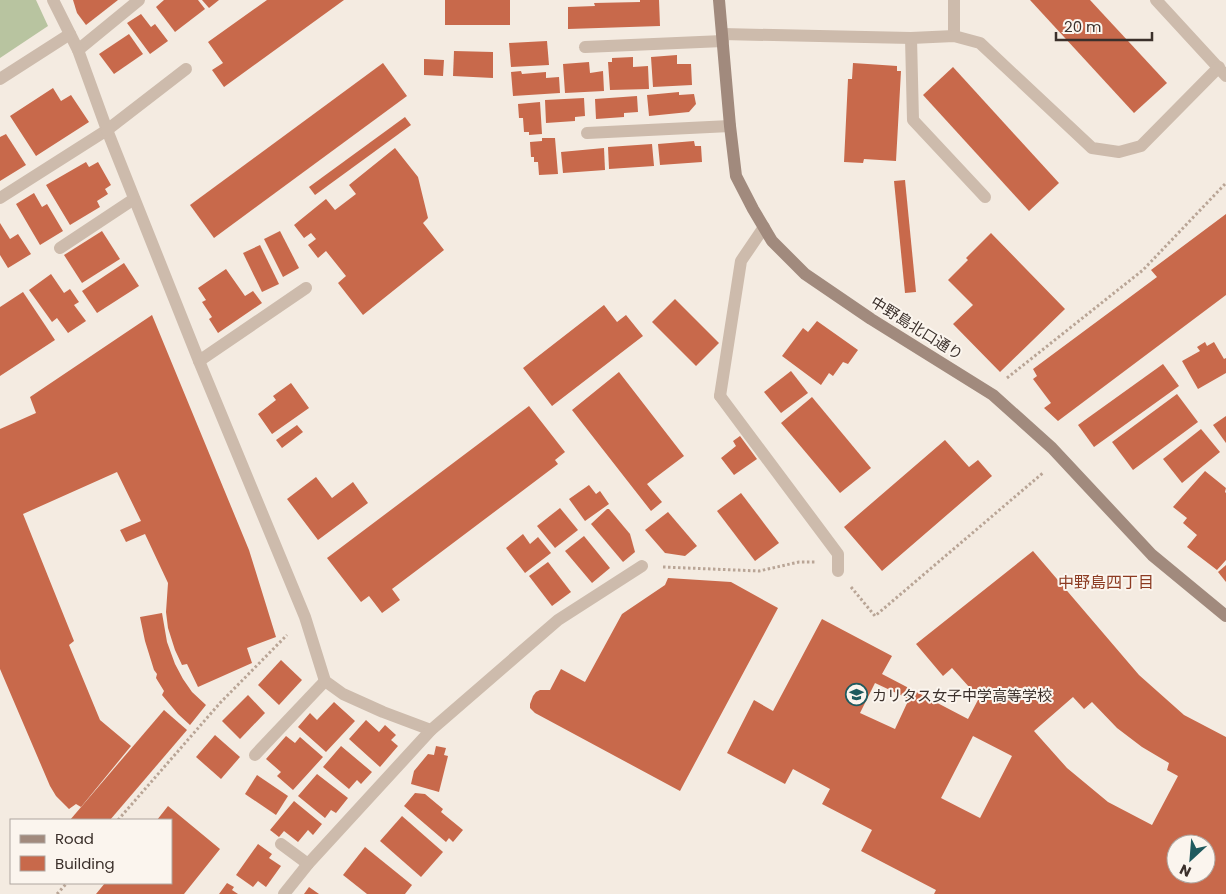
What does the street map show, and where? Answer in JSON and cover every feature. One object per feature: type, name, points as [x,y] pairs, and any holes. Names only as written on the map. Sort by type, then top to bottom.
[{"type":"street","points":[[53,0],[78,50],[134,199],[305,617],[325,681],[351,698],[431,730]]},
{"type":"street","points":[[78,50],[139,0]]},
{"type":"street","name":"中野島北口通り","points":[[719,0],[736,176],[772,241],[805,274],[871,319],[993,395],[1052,448],[1152,555],[1226,616]]},
{"type":"street","points":[[954,0],[954,36]]},
{"type":"street","points":[[585,47],[723,37],[911,38],[954,36],[980,43],[1092,148],[1119,152],[1141,146],[1222,71],[1156,0]]},
{"type":"street","points":[[0,79],[70,34]]},
{"type":"street","points":[[911,38],[914,120],[985,197]]},
{"type":"street","points":[[0,198],[107,130],[186,69]]},
{"type":"street","points":[[587,132],[730,126]]},
{"type":"street","points":[[60,248],[134,199]]},
{"type":"street","points":[[764,228],[741,261],[720,396],[838,554],[838,571]]},
{"type":"street","points":[[199,361],[306,288]]},
{"type":"street","points":[[284,894],[308,864],[431,730],[558,620],[642,566]]},
{"type":"street","points":[[254,755],[325,681]]},
{"type":"street","points":[[281,844],[308,864]]},
{"type":"path","points":[[1000,383],[1143,270],[1226,183]]},
{"type":"path","points":[[642,566],[759,571],[799,562],[824,561],[838,571],[875,616],[1045,471]]},
{"type":"path","points":[[119,819],[220,703],[305,617]]},
{"type":"path","points":[[57,894],[65,884]]},
{"type":"green space","points":[[0,0],[36,0],[48,26],[0,58]]},
{"type":"building","points":[[73,0],[118,0],[86,25],[77,13]]},
{"type":"building","points":[[164,0],[198,0],[205,9],[175,32],[156,7]]},
{"type":"building","points":[[202,0],[219,0],[209,8]]},
{"type":"building","points":[[267,0],[344,0],[224,87],[212,70],[223,63],[208,42]]},
{"type":"building","points":[[445,0],[510,0],[510,25],[445,25]]},
{"type":"building","points":[[640,0],[659,0],[660,26],[568,29],[568,7],[595,6],[594,3],[640,2]]},
{"type":"building","points":[[1030,0],[1090,0],[1167,83],[1134,113]]},
{"type":"building","points":[[141,14],[151,27],[155,24],[168,41],[150,54],[127,23]]},
{"type":"building","points":[[129,34],[143,54],[114,74],[99,54]]},
{"type":"building","points":[[547,41],[549,65],[511,67],[509,43]]},
{"type":"building","points":[[454,51],[493,52],[493,78],[453,76]]},
{"type":"building","points":[[677,55],[677,64],[691,64],[692,85],[653,87],[651,57]]},
{"type":"building","points":[[633,57],[633,67],[648,66],[649,89],[610,90],[608,62],[612,62],[612,58]]},
{"type":"building","points":[[424,59],[444,60],[443,76],[424,75]]},
{"type":"building","points":[[589,62],[590,73],[603,71],[604,91],[565,93],[563,64]]},
{"type":"building","points":[[383,63],[407,96],[214,238],[190,205]]},
{"type":"building","points":[[853,63],[897,66],[897,71],[901,71],[896,161],[864,159],[863,163],[844,162],[848,79],[852,79]]},
{"type":"building","points":[[953,67],[1059,183],[1029,211],[923,95]]},
{"type":"building","points":[[521,71],[522,74],[546,72],[546,78],[559,77],[560,93],[513,96],[511,72]]},
{"type":"building","points":[[53,88],[61,101],[71,95],[89,122],[36,156],[10,116]]},
{"type":"building","points":[[679,92],[679,95],[694,94],[696,104],[689,112],[649,116],[647,95]]},
{"type":"building","points":[[637,96],[638,112],[624,113],[624,117],[596,119],[595,99]]},
{"type":"building","points":[[584,98],[585,116],[575,117],[575,121],[546,123],[545,100]]},
{"type":"building","points":[[540,102],[542,134],[529,135],[529,132],[524,132],[523,118],[519,118],[518,104]]},
{"type":"building","points":[[405,117],[411,125],[315,195],[309,187]]},
{"type":"building","points":[[6,134],[26,165],[0,181],[0,137]]},
{"type":"building","points":[[542,138],[555,138],[558,174],[539,175],[538,162],[534,162],[534,157],[531,157],[530,142],[542,141]]},
{"type":"building","points":[[694,141],[695,146],[701,146],[702,162],[660,165],[658,144]]},
{"type":"building","points":[[652,144],[654,166],[609,169],[608,147]]},
{"type":"building","points":[[395,148],[418,177],[428,218],[423,223],[444,250],[363,315],[338,283],[346,276],[326,251],[318,258],[308,245],[316,239],[311,233],[304,238],[294,225],[326,199],[335,210],[356,194],[349,185]]},
{"type":"building","points":[[604,148],[605,170],[563,173],[561,152]]},
{"type":"building","points":[[86,162],[89,167],[98,162],[111,185],[105,189],[108,194],[97,201],[100,207],[70,225],[46,185]]},
{"type":"building","points":[[905,180],[916,292],[905,293],[894,181]]},
{"type":"building","points":[[34,193],[42,207],[47,204],[63,231],[40,245],[16,204]]},
{"type":"building","points":[[1226,214],[1226,295],[1058,421],[1044,408],[1051,403],[1033,379],[1037,376],[1033,369],[1157,277],[1151,270]]},
{"type":"building","points":[[0,223],[10,239],[18,234],[31,254],[8,268],[0,255]]},
{"type":"building","points":[[102,231],[120,259],[82,283],[64,255]]},
{"type":"building","points":[[280,231],[299,268],[283,277],[264,239]]},
{"type":"building","points":[[991,233],[1065,309],[1000,372],[953,324],[973,305],[948,280],[968,260],[966,258]]},
{"type":"building","points":[[260,245],[279,284],[262,292],[243,253]]},
{"type":"building","points":[[124,263],[139,286],[97,313],[82,291]]},
{"type":"building","points":[[226,269],[245,296],[253,291],[262,303],[218,333],[209,319],[212,317],[202,302],[206,300],[198,288]]},
{"type":"building","points":[[51,274],[64,293],[70,289],[79,302],[74,305],[86,321],[68,333],[57,318],[52,322],[29,290]]},
{"type":"building","points":[[23,292],[55,340],[0,376],[0,307]]},
{"type":"building","points":[[675,299],[719,343],[696,366],[652,322]]},
{"type":"building","points":[[604,305],[617,322],[626,315],[643,336],[552,406],[523,368]]},
{"type":"building","points":[[152,315],[249,550],[276,637],[247,648],[252,663],[198,687],[187,664],[182,665],[175,650],[168,628],[166,612],[168,583],[145,534],[126,542],[120,530],[141,521],[117,472],[23,514],[74,641],[69,645],[100,720],[131,746],[81,807],[76,804],[69,809],[56,796],[50,786],[0,669],[0,429],[36,413],[30,397]]},
{"type":"building","points":[[817,321],[858,350],[848,364],[843,362],[833,376],[829,373],[821,385],[782,356],[803,328],[808,332]]},
{"type":"building","points":[[1205,342],[1207,346],[1214,342],[1224,359],[1226,358],[1226,373],[1198,389],[1182,361],[1200,351],[1197,347]]},
{"type":"building","points":[[1163,364],[1179,386],[1094,447],[1078,425]]},
{"type":"building","points":[[791,371],[808,393],[781,413],[764,392]]},
{"type":"building","points":[[619,372],[684,456],[647,484],[662,502],[651,511],[572,410]]},
{"type":"building","points":[[291,383],[309,408],[272,434],[258,414],[276,400],[273,396]]},
{"type":"building","points":[[1177,394],[1198,422],[1133,470],[1112,442]]},
{"type":"building","points":[[812,397],[871,468],[840,493],[781,423]]},
{"type":"building","points":[[529,406],[565,452],[555,460],[558,464],[392,589],[400,600],[382,613],[369,596],[361,602],[327,558]]},
{"type":"building","points":[[1226,416],[1226,443],[1213,425]]},
{"type":"building","points":[[297,425],[303,432],[282,448],[276,440]]},
{"type":"building","points":[[1201,429],[1220,452],[1182,483],[1163,459]]},
{"type":"building","points":[[740,436],[757,459],[734,475],[721,458],[736,446],[733,441]]},
{"type":"building","points":[[945,440],[969,467],[978,460],[992,476],[882,571],[844,527]]},
{"type":"building","points":[[1205,471],[1226,488],[1226,560],[1217,570],[1187,547],[1197,535],[1183,523],[1187,518],[1173,507]]},
{"type":"building","points":[[316,477],[332,498],[353,482],[368,503],[318,540],[287,499]]},
{"type":"building","points":[[589,485],[596,494],[600,491],[609,504],[585,521],[569,499]]},
{"type":"building","points":[[741,493],[779,543],[755,561],[717,511]]},
{"type":"building","points":[[560,508],[578,530],[555,548],[537,526]]},
{"type":"building","points":[[607,509],[630,534],[635,552],[623,562],[591,524]]},
{"type":"building","points":[[668,512],[697,546],[685,556],[665,553],[645,530]]},
{"type":"building","points":[[523,534],[530,544],[538,537],[551,553],[525,573],[506,548]]},
{"type":"building","points":[[584,536],[610,568],[592,583],[565,551]]},
{"type":"building","points":[[1033,551],[1139,675],[1184,715],[1226,737],[1226,894],[934,894],[936,890],[861,851],[872,830],[822,804],[830,789],[793,769],[785,784],[727,753],[754,700],[773,711],[822,619],[892,656],[882,674],[968,719],[979,698],[952,668],[943,676],[916,644]],"holes":[[[875,683],[909,699],[895,729],[860,713]],[[1073,697],[1084,709],[1092,702],[1117,728],[1142,747],[1169,763],[1167,770],[1178,776],[1152,825],[1108,802],[1067,768],[1034,731]],[[973,736],[1012,756],[980,818],[941,798]]]},
{"type":"building","points":[[548,562],[571,592],[552,606],[529,576]]},
{"type":"building","points":[[1226,565],[1226,582],[1218,572]]},
{"type":"building","points":[[668,578],[731,582],[778,608],[680,791],[535,713],[530,708],[536,692],[550,690],[561,669],[585,682],[622,614],[665,585]]},
{"type":"building","points":[[162,613],[167,642],[175,664],[192,692],[206,705],[190,725],[162,695],[164,691],[156,678],[157,674],[145,641],[140,617]]},
{"type":"building","points":[[281,660],[302,680],[279,705],[258,685]]},
{"type":"building","points":[[248,695],[265,713],[240,739],[222,721]]},
{"type":"building","points":[[334,702],[355,721],[326,752],[298,727],[310,713],[317,720]]},
{"type":"building","points":[[164,710],[187,730],[111,819],[71,819]]},
{"type":"building","points":[[366,720],[379,732],[385,725],[396,735],[391,740],[398,746],[380,767],[349,739]]},
{"type":"building","points":[[215,735],[240,757],[221,779],[196,757]]},
{"type":"building","points":[[286,736],[295,743],[300,737],[323,757],[293,790],[277,776],[281,772],[266,759]]},
{"type":"building","points":[[341,746],[372,772],[361,784],[357,780],[349,789],[323,767]]},
{"type":"building","points":[[436,746],[446,748],[444,755],[448,756],[439,792],[411,784],[414,771],[428,754],[434,755]]},
{"type":"building","points":[[317,774],[348,798],[336,813],[331,810],[325,818],[298,796]]},
{"type":"building","points":[[257,775],[288,796],[276,815],[245,794]]},
{"type":"building","points":[[415,793],[425,794],[443,809],[441,812],[463,830],[453,842],[449,838],[446,842],[404,806]]},
{"type":"building","points":[[294,801],[322,824],[313,835],[308,830],[298,842],[284,831],[279,837],[270,830]]},
{"type":"building","points":[[168,806],[220,849],[184,894],[96,894],[104,884],[172,884],[172,819],[158,819]]},
{"type":"building","points":[[402,816],[443,852],[421,877],[380,841]]},
{"type":"building","points":[[258,844],[272,854],[269,858],[281,866],[266,887],[258,881],[253,887],[236,875]]},
{"type":"building","points":[[365,847],[412,885],[405,894],[367,894],[343,875]]},
{"type":"building","points":[[227,883],[234,887],[232,890],[238,894],[219,894]]},
{"type":"building","points":[[309,887],[319,894],[304,894]]},
{"type":"place","name":"カリタス女子中学高等学校","points":[[856,695]]},
{"type":"district","name":"中野島四丁目","points":[[1106,582]]}]
